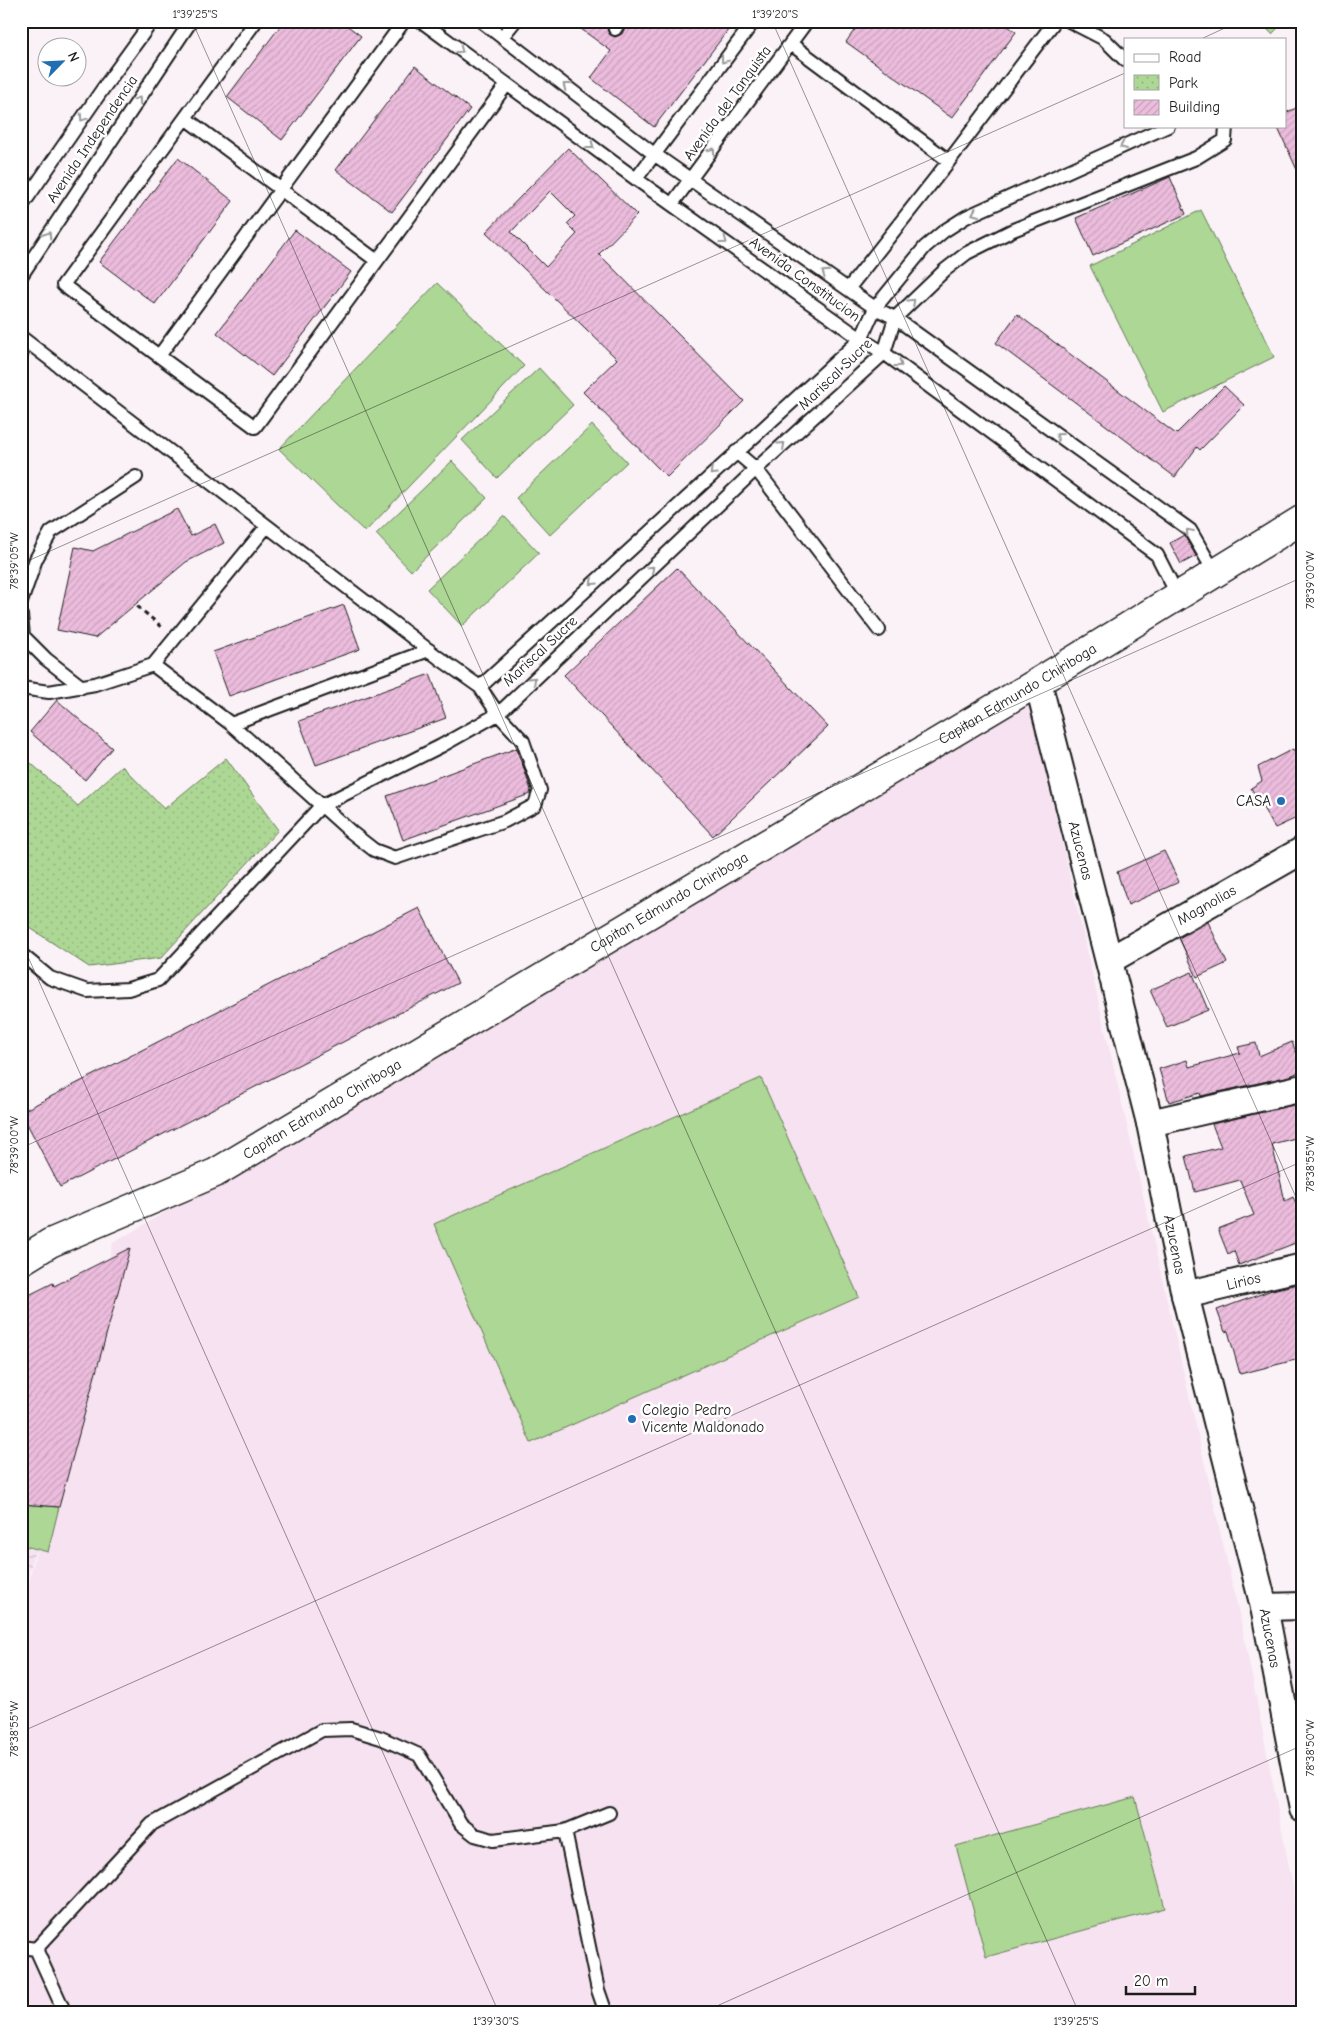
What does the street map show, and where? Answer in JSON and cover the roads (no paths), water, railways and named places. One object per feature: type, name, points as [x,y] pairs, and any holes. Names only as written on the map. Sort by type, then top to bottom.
[{"type":"street","name":"Capitan Edmundo Chiriboga","points":[[25,1256],[215,1173],[1038,682],[1303,519]]},
{"type":"street","name":"Azucenas","points":[[1038,682],[1150,1123],[1185,1296],[1264,1606],[1303,1809]]},
{"type":"street","name":"Magnolias","points":[[1110,960],[1303,850]]},
{"type":"street","points":[[1150,1123],[1303,1088]]},
{"type":"street","name":"Lirios","points":[[1185,1296],[1303,1267]]},
{"type":"street","points":[[1264,1606],[1303,1606]]},
{"type":"lane","name":"Avenida Independencia","points":[[21,207],[152,21]]},
{"type":"lane","name":"Avenida Independencia","points":[[21,276],[191,21]]},
{"type":"lane","points":[[256,21],[63,285],[255,427],[507,84]]},
{"type":"lane","points":[[159,356],[404,21]]},
{"type":"lane","name":"Avenida Constitucion","points":[[421,21],[636,179],[861,339],[884,353],[1157,555],[1178,596]]},
{"type":"lane","name":"Avenida Constitucion","points":[[480,21],[654,154],[875,308],[895,318],[1190,530],[1215,573]]},
{"type":"lane","points":[[502,37],[514,21]]},
{"type":"lane","name":"Avenida del Tanquista","points":[[636,179],[754,21]]},
{"type":"lane","name":"Avenida del Tanquista","points":[[672,204],[807,21]]},
{"type":"lane","points":[[848,289],[949,161],[1055,21]]},
{"type":"lane","points":[[1069,21],[1104,39],[1124,59]]},
{"type":"lane","points":[[791,44],[949,161]]},
{"type":"lane","points":[[185,118],[377,261]]},
{"type":"lane","name":"Mariscal Sucre","points":[[480,686],[861,339],[875,308],[925,247],[944,231],[966,217],[1164,128]]},
{"type":"lane","name":"Mariscal Sucre","points":[[321,806],[441,746],[498,714],[756,469],[884,353],[895,318],[945,270],[967,253],[1013,230],[1196,158],[1225,140],[1226,128]]},
{"type":"lane","points":[[21,356],[24,339],[428,650],[480,686],[498,714],[523,741],[540,790],[534,805],[505,821],[395,858],[374,850],[321,806],[231,724],[153,665]]},
{"type":"lane","points":[[736,452],[756,469],[879,630]]},
{"type":"lane","points":[[21,602],[36,559],[51,532],[136,477]]},
{"type":"lane","points":[[21,688],[49,692],[82,687],[153,665],[267,526]]},
{"type":"lane","points":[[21,615],[23,636],[46,660],[82,687]]},
{"type":"lane","points":[[231,724],[428,650]]},
{"type":"lane","points":[[21,954],[50,978],[87,991],[128,989],[158,980],[321,806]]},
{"type":"lane","points":[[36,1949],[152,1824],[322,1730],[351,1729],[382,1738],[420,1755],[461,1824],[475,1835],[493,1840],[565,1831],[608,1813]]},
{"type":"lane","points":[[565,1831],[598,1990],[606,2013]]},
{"type":"lane","points":[[21,1947],[36,1949]]},
{"type":"lane","points":[[36,1949],[65,2013]]},
{"type":"place","name":"CASA","points":[[1281,801]]},
{"type":"place","name":"Colegio Pedro Vicente Maldonado","points":[[632,1419]]}]
